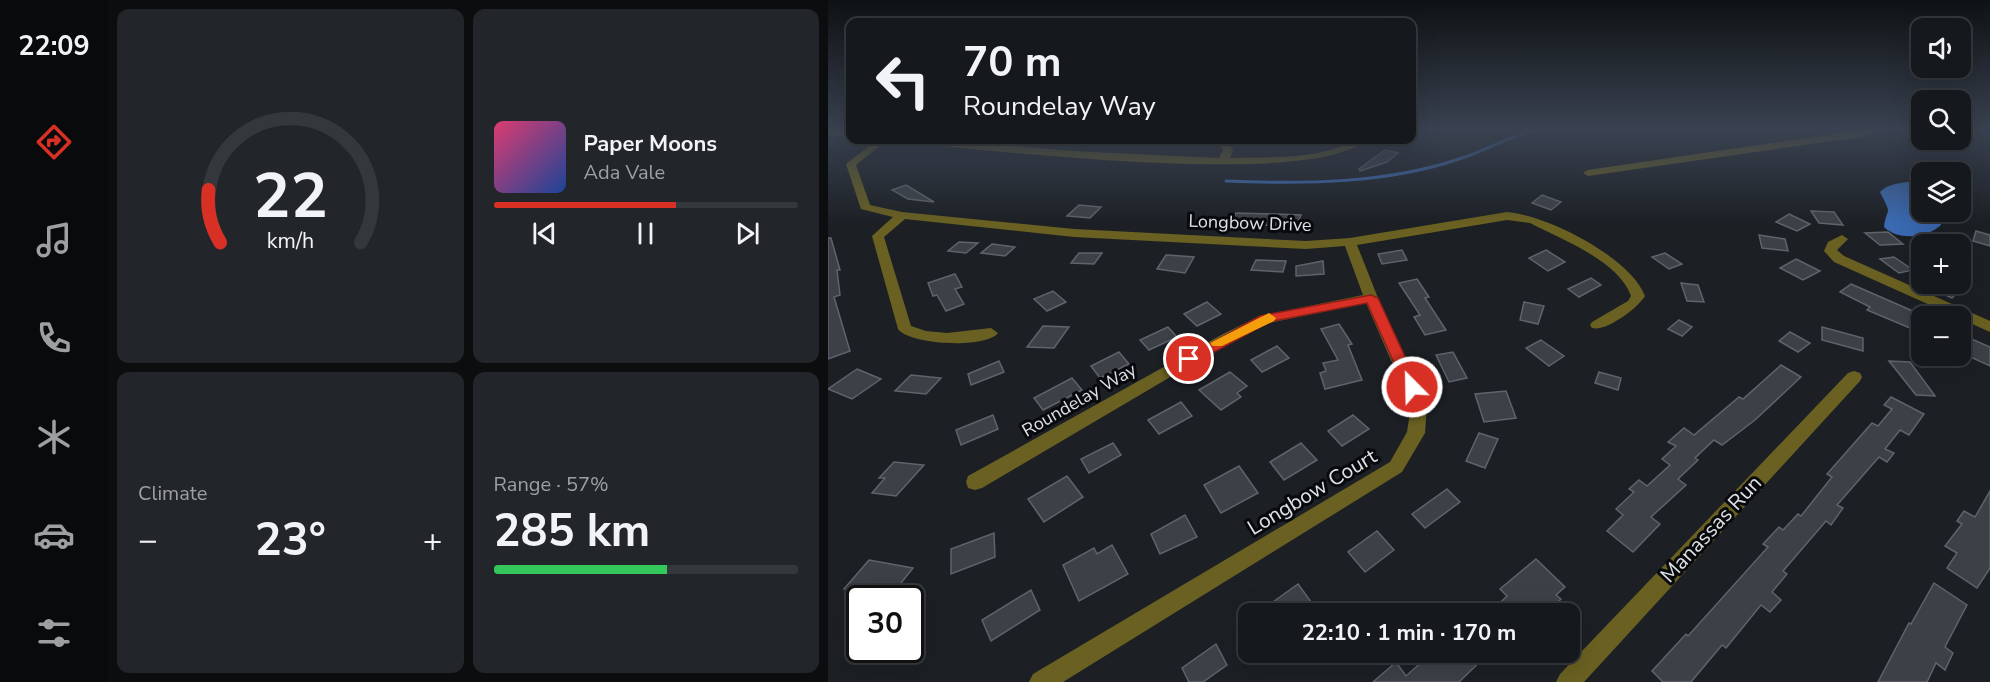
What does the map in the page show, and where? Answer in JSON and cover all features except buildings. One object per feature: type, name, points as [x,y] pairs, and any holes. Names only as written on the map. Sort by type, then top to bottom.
[{"type":"street","name":"Longbow Drive","points":[[855,161],[851,164],[865,207],[902,215],[1074,233],[1306,245],[1350,242],[1507,216],[1534,220],[1599,254],[1634,285],[1638,296],[1633,304],[1597,325]]},
{"type":"street","points":[[1159,161],[1224,161]]},
{"type":"street","points":[[1588,172],[1668,161]]},
{"type":"street","points":[[902,215],[878,236],[906,329],[916,334],[960,339],[991,333]]},
{"type":"street","points":[[1842,239],[1832,245],[1830,251],[1839,259],[1990,327]]},
{"type":"street","name":"Longbow Court","points":[[1041,682],[1396,467],[1416,433],[1419,406],[1371,298],[1350,242]]},
{"type":"street","name":"Roundelay Way","points":[[975,482],[1228,337],[1265,319],[1371,298]]},
{"type":"street","name":"Manassas Run","points":[[1568,682],[1854,377]]},
{"type":"water","points":[[1911,182],[1911,222],[1941,222],[1941,225],[1928,233],[1911,234],[1911,236],[1897,234],[1884,227],[1888,209],[1880,192],[1894,184]]},
{"type":"waterway","points":[[1226,181],[1345,180],[1404,173],[1453,161]]},
{"type":"slow traffic","points":[[1217,343],[1269,318]]},
{"type":"route","points":[[1189,359],[1265,319],[1371,298],[1412,387]]}]
